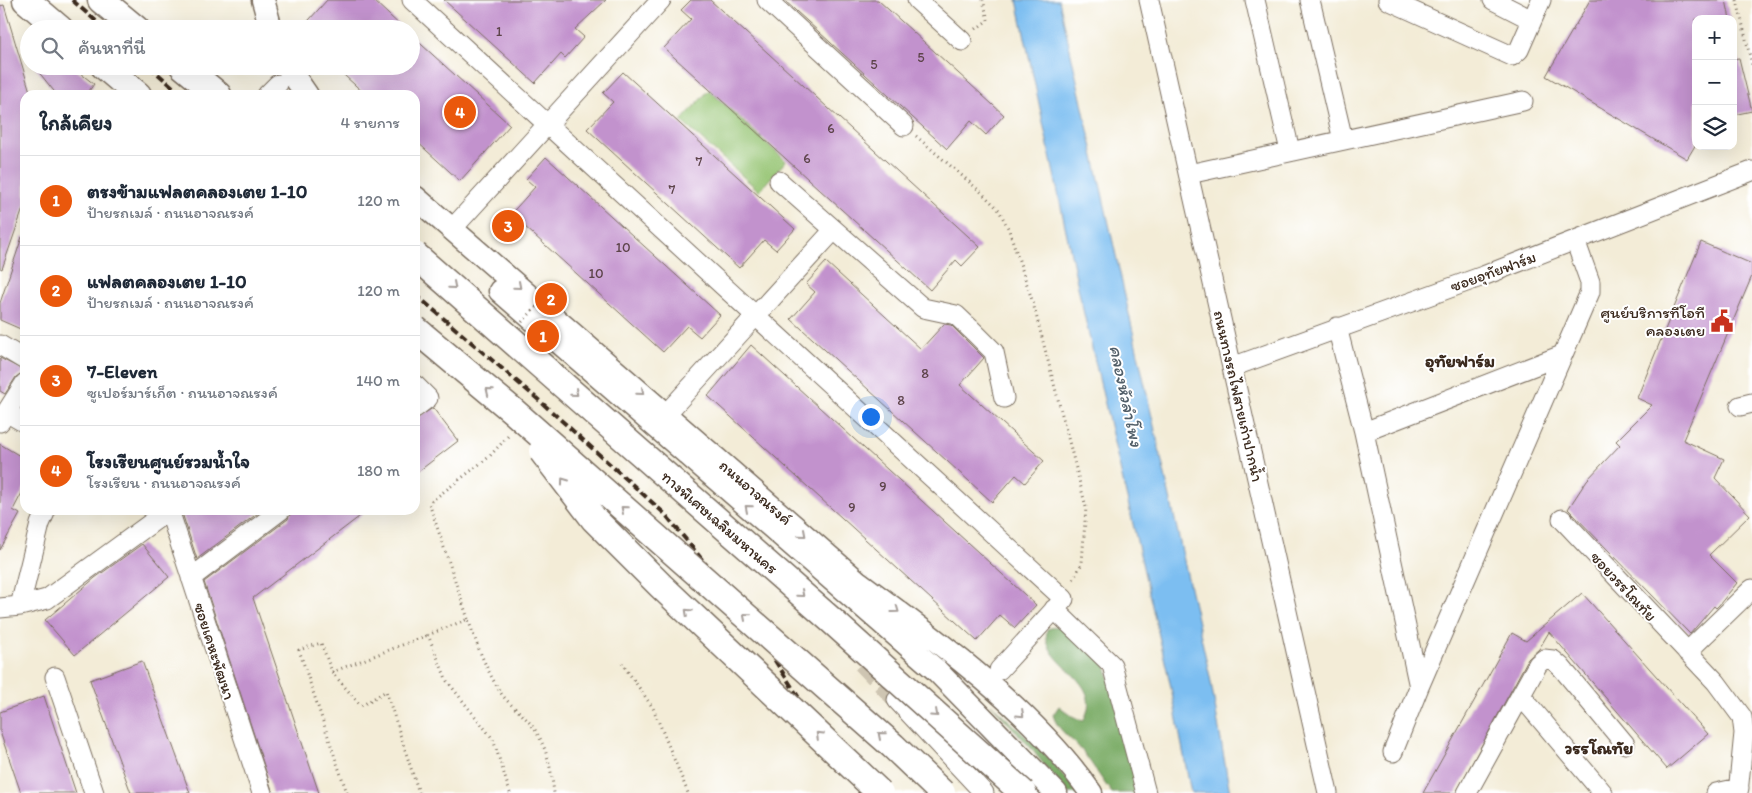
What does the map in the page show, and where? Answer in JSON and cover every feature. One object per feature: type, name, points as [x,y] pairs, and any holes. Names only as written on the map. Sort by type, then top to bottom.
[{"type":"highway","points":[[26,0],[49,20]]},
{"type":"highway","points":[[101,0],[125,20]]},
{"type":"highway","points":[[115,75],[132,90]]},
{"type":"highway","points":[[194,75],[212,90]]},
{"type":"highway","name":"ทางพิเศษเฉลิมมหานคร","points":[[420,259],[832,620],[1023,793]]},
{"type":"highway","points":[[420,334],[513,420],[893,746],[942,793]]},
{"type":"highway","points":[[513,420],[594,519],[668,592],[880,793]]},
{"type":"main road","points":[[253,0],[257,20]]},
{"type":"main road","points":[[263,0],[269,20]]},
{"type":"main road","points":[[280,80],[298,90]]},
{"type":"main road","name":"ถนนอาจณรงค์","points":[[420,200],[936,670],[1056,793]]},
{"type":"main road","name":"ถนนอาจณรงค์","points":[[420,220],[857,581],[923,630],[1021,714],[1067,763],[1091,793]]},
{"type":"street","points":[[412,0],[756,316],[1059,604],[1112,665],[1146,793]]},
{"type":"street","points":[[452,229],[661,0]]},
{"type":"street","points":[[767,0],[904,126]]},
{"type":"street","points":[[917,0],[962,41]]},
{"type":"street","name":"ถนนทางรถไฟสายเก่าปากน้ำ","points":[[1149,0],[1328,793]]},
{"type":"street","points":[[1256,0],[1290,151]]},
{"type":"street","points":[[1310,0],[1343,140]]},
{"type":"street","points":[[1388,0],[1508,55],[1516,55],[1518,52],[1541,0]]},
{"type":"street","points":[[1492,0],[1532,20]]},
{"type":"street","points":[[1189,174],[1523,101]]},
{"type":"street","name":"ซอยอุทัยฟาร์ม","points":[[1232,366],[1483,276],[1752,171]]},
{"type":"street","points":[[779,181],[833,231],[923,308],[956,315],[974,332],[994,352],[1004,398]]},
{"type":"street","points":[[661,420],[833,231]]},
{"type":"street","points":[[1393,752],[1418,687],[1590,292],[1590,282],[1574,240]]},
{"type":"street","points":[[1337,327],[1364,432],[1418,687]]},
{"type":"street","points":[[0,345],[20,357]]},
{"type":"street","points":[[1364,432],[1562,355]]},
{"type":"street","points":[[420,390],[428,398],[420,404]]},
{"type":"street","points":[[20,391],[3,417],[20,422]]},
{"type":"street","points":[[20,606],[44,515]]},
{"type":"street","points":[[0,608],[20,606],[47,599],[162,515]]},
{"type":"street","name":"ซอยเคหะพัฒนา","points":[[171,515],[262,793]]},
{"type":"street","points":[[191,578],[274,515]]},
{"type":"street","name":"ซอยวรรโณทัย","points":[[1562,519],[1716,682],[1742,717],[1744,733],[1739,791]]},
{"type":"street","points":[[1687,652],[1752,589]]},
{"type":"street","points":[[1000,670],[1059,604]]},
{"type":"street","points":[[1467,793],[1538,664],[1544,658],[1553,660],[1626,744]]},
{"type":"street","points":[[55,677],[94,793]]},
{"type":"street","points":[[1520,696],[1603,793]]},
{"type":"street","points":[[897,700],[984,793]]},
{"type":"street","points":[[1716,793],[1739,791]]},
{"type":"path","points":[[962,41],[988,20],[983,0]]},
{"type":"path","points":[[1737,0],[1752,65]]},
{"type":"path","points":[[904,126],[999,210],[1009,230],[1033,303],[1086,506],[1082,563],[1059,604]]},
{"type":"path","points":[[520,324],[552,290]]},
{"type":"path","points":[[513,420],[489,457],[429,503],[483,660],[502,695],[529,722],[545,749],[554,793]]},
{"type":"path","points":[[332,672],[468,619]]},
{"type":"path","points":[[428,635],[447,681],[493,739],[510,793]]},
{"type":"path","points":[[347,793],[300,650],[321,643],[332,672],[361,706],[386,691],[419,793]]},
{"type":"path","points":[[622,663],[653,708],[688,793]]},
{"type":"green space","points":[[709,90],[786,161],[759,191],[681,121]]},
{"type":"green space","points":[[1062,625],[1106,665],[1135,778],[1135,793],[1112,793],[1082,750],[1063,732],[1055,720],[1053,715],[1059,706],[1072,716],[1083,721],[1088,707],[1087,694],[1080,683],[1053,653],[1047,642],[1047,629]]},
{"type":"green space","points":[[991,704],[1047,756],[1078,793],[1066,793],[1030,747]]},
{"type":"water","name":"คลองหัวลำโพง","points":[[1017,0],[1059,0],[1210,677],[1230,793],[1191,793],[1170,683],[1081,301]]},
{"type":"building","points":[[327,0],[373,0],[394,20],[309,20]]},
{"type":"building","points":[[444,0],[606,0],[575,29],[584,37],[565,58],[561,54],[535,83]]},
{"type":"building","points":[[691,0],[710,0],[980,247],[962,266],[956,260],[930,290],[664,48],[691,19],[681,10]]},
{"type":"building","points":[[784,0],[878,0],[1004,115],[986,135],[971,121],[947,149]]},
{"type":"building","points":[[1590,0],[1726,0],[1729,15],[1692,15],[1692,150],[1687,159],[1546,76]]},
{"type":"building","points":[[4,5],[20,58],[20,75],[25,75],[30,90],[20,90],[20,217],[2,269],[0,268],[0,6]]},
{"type":"building","points":[[420,43],[510,125],[460,181],[420,145],[420,90],[360,90],[344,75],[420,75]]},
{"type":"building","points":[[1739,58],[1752,111],[1737,114],[1737,60]]},
{"type":"building","points":[[623,72],[795,229],[776,250],[764,240],[739,268],[587,129],[613,102],[603,93]]},
{"type":"building","points":[[41,75],[82,75],[94,84],[90,90],[53,90]]},
{"type":"building","points":[[546,157],[720,315],[700,337],[687,326],[663,352],[523,225],[511,238],[499,227],[535,187],[526,179]]},
{"type":"building","points":[[1701,242],[1752,264],[1752,276],[1683,440],[1724,459],[1715,478],[1750,515],[1709,555],[1737,583],[1719,605],[1716,608],[1714,606],[1690,634],[1568,509],[1587,480],[1620,445],[1616,441],[1652,405],[1637,398]]},
{"type":"building","points":[[20,243],[20,329],[0,320],[0,303]]},
{"type":"building","points":[[826,262],[921,349],[944,324],[951,325],[984,358],[960,385],[1044,461],[1025,483],[1016,475],[992,502],[791,319],[815,292],[806,284]]},
{"type":"building","points":[[751,345],[1036,605],[1015,628],[1000,615],[977,641],[708,396]]},
{"type":"building","points":[[0,358],[20,368],[20,374],[16,377],[5,394],[0,391]]},
{"type":"building","points":[[433,408],[458,441],[420,470],[420,416]]},
{"type":"building","points":[[0,444],[20,456],[20,497],[13,510],[20,514],[0,550]]},
{"type":"building","points":[[183,515],[255,515],[197,559]]},
{"type":"building","points":[[290,515],[361,515],[253,598],[319,793],[273,793],[204,582],[288,519]]},
{"type":"building","points":[[142,544],[169,577],[75,655],[45,620],[95,578]]},
{"type":"building","points":[[1582,593],[1708,734],[1667,769],[1549,632],[1539,649],[1528,659],[1456,793],[1423,793],[1512,633],[1526,641]]},
{"type":"building","points":[[142,661],[190,793],[131,793],[90,680]]},
{"type":"building","points":[[44,696],[76,793],[21,793],[0,732],[0,712]]},
{"type":"tunnel","points":[[862,663],[897,700]]},
{"type":"railway","points":[[72,0],[95,20]]},
{"type":"railway","points":[[159,75],[176,90]]},
{"type":"railway","points":[[420,298],[541,402],[665,514],[740,606],[860,793]]},
{"type":"place","name":"โรงเรียนศูนย์รวมน้ำใจ","points":[[460,112]]},
{"type":"place","name":"7-Eleven","points":[[508,226]]},
{"type":"place","name":"แฟลตคลองเตย 1-10","points":[[551,299]]},
{"type":"place","name":"ศูนย์บริการทีโอที คลองเตย","points":[[1722,321]]},
{"type":"place","name":"ตรงข้ามแฟลตคลองเตย 1-10","points":[[543,336]]},
{"type":"district","name":"อุทัยฟาร์ม","points":[[1460,361]]},
{"type":"district","name":"วรรโณทัย","points":[[1599,748]]}]
